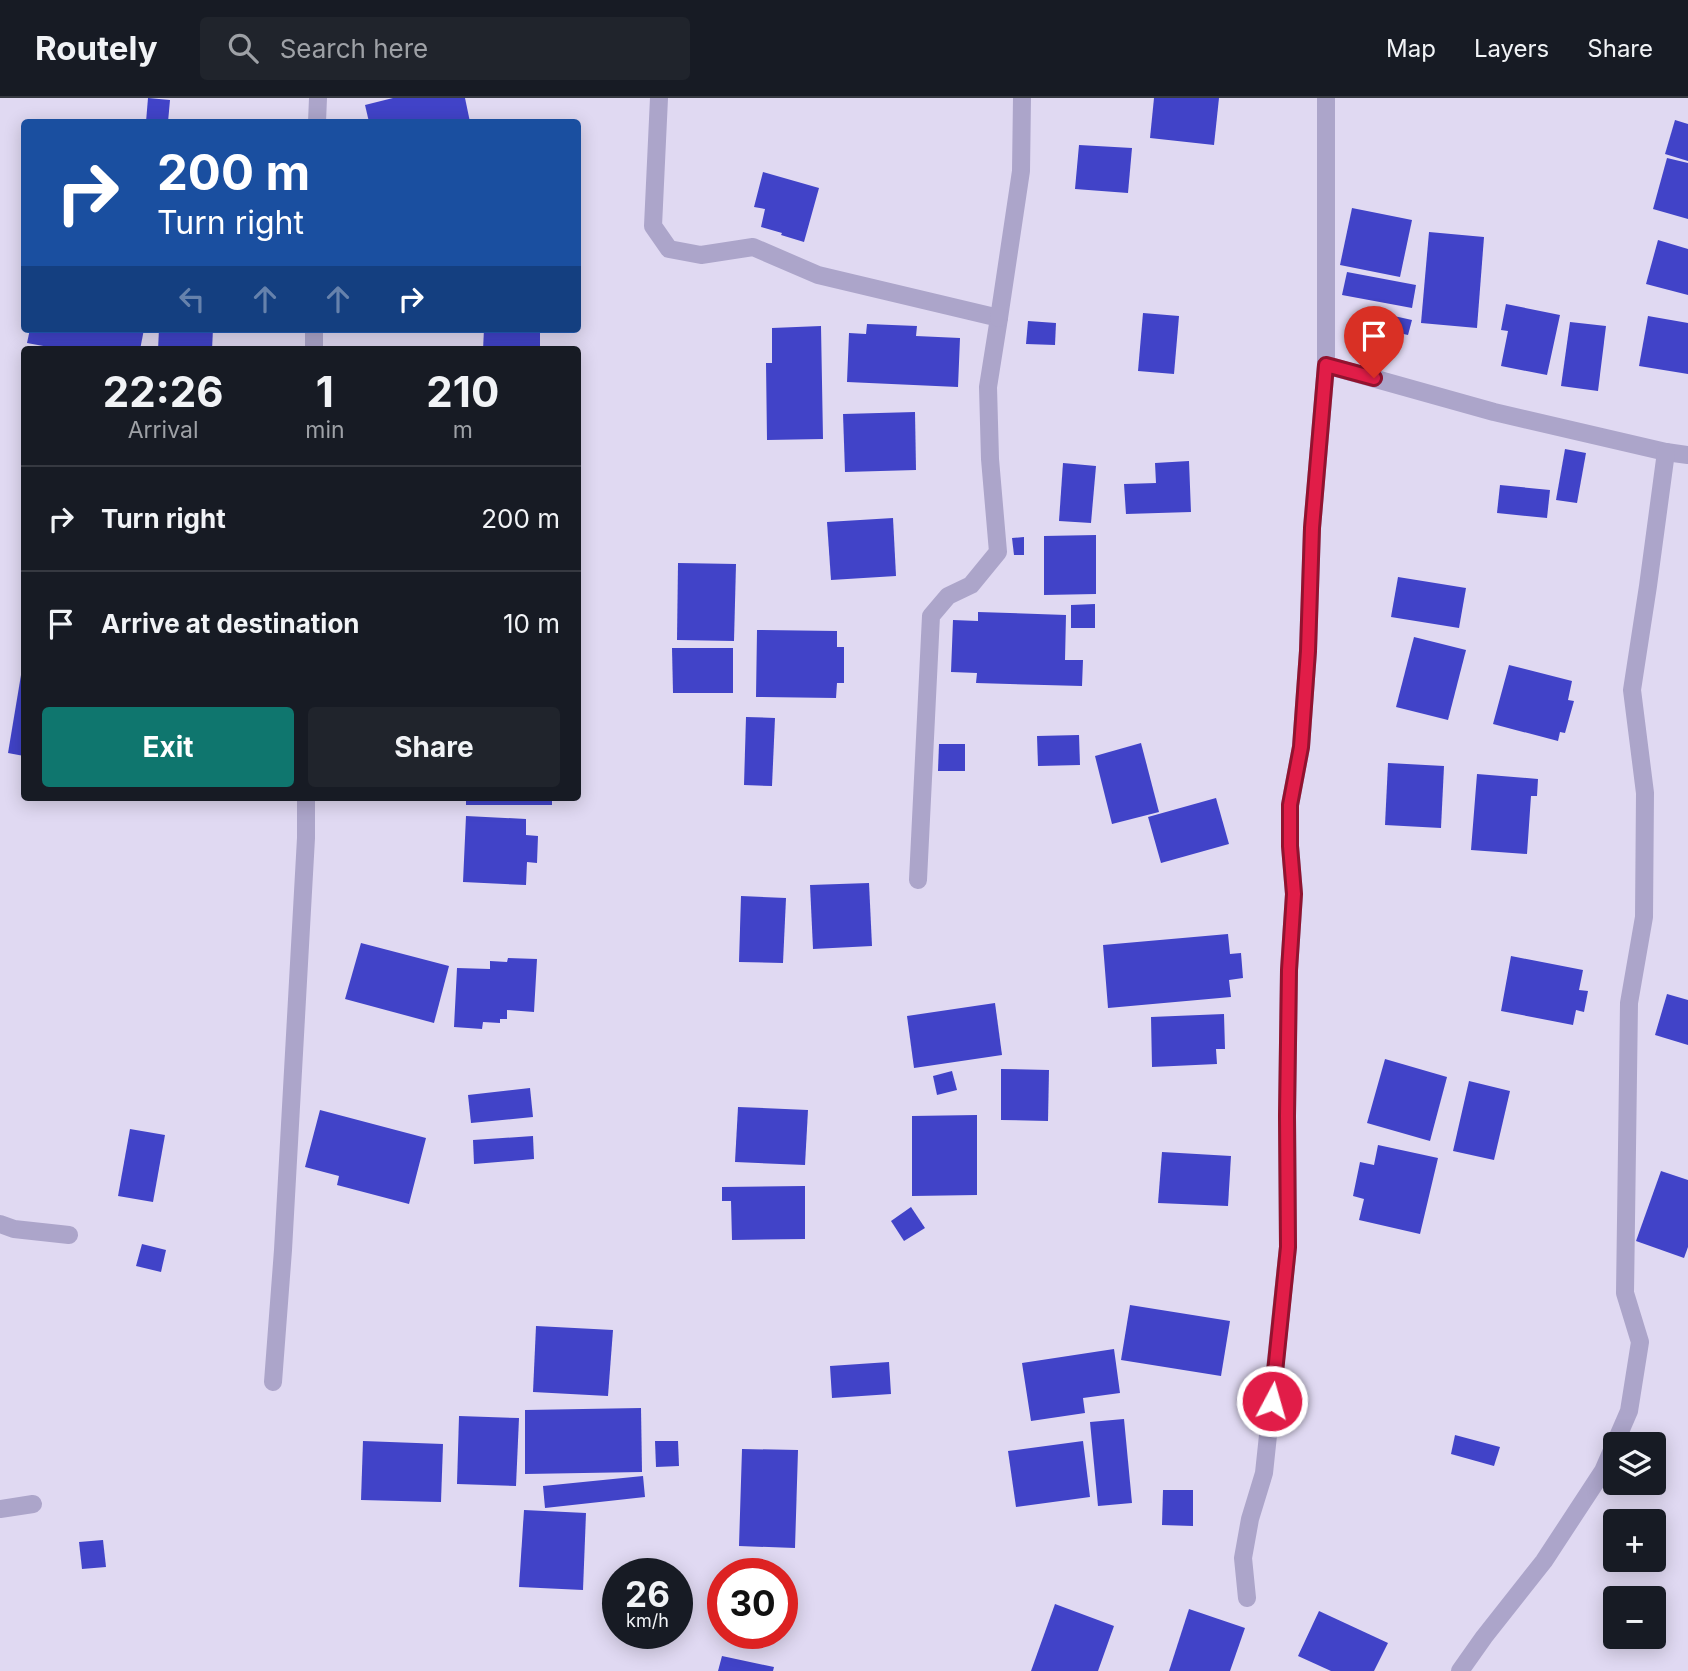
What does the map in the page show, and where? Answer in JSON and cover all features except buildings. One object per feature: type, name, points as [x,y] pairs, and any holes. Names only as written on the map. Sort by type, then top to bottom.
[{"type":"street","points":[[317,119],[318,98]]},
{"type":"street","points":[[659,98],[653,226],[669,249],[701,255],[753,247],[818,275],[999,318]]},
{"type":"street","points":[[918,880],[931,616],[947,596],[971,585],[998,552],[990,459],[988,387],[1021,171],[1023,98]]},
{"type":"street","points":[[1247,1598],[1242,1558],[1264,1473],[1288,1247],[1289,970],[1294,894],[1290,805],[1301,747],[1308,651],[1312,528],[1326,365],[1326,98]]},
{"type":"street","points":[[1326,365],[1494,412],[1666,453],[1688,455]]},
{"type":"street","points":[[1460,1671],[1544,1561],[1603,1471],[1629,1411],[1640,1342],[1625,1293],[1629,1003],[1644,917],[1644,793],[1632,690],[1666,453]]},
{"type":"street","points":[[273,1382],[284,1236],[306,801]]},
{"type":"street","points":[[0,1224],[14,1229],[69,1235]]},
{"type":"street","points":[[0,1509],[33,1504]]},
{"type":"route","points":[[1272,1401],[1288,1247],[1289,970],[1294,894],[1290,805],[1301,747],[1308,651],[1312,528],[1326,365],[1374,378]]}]
